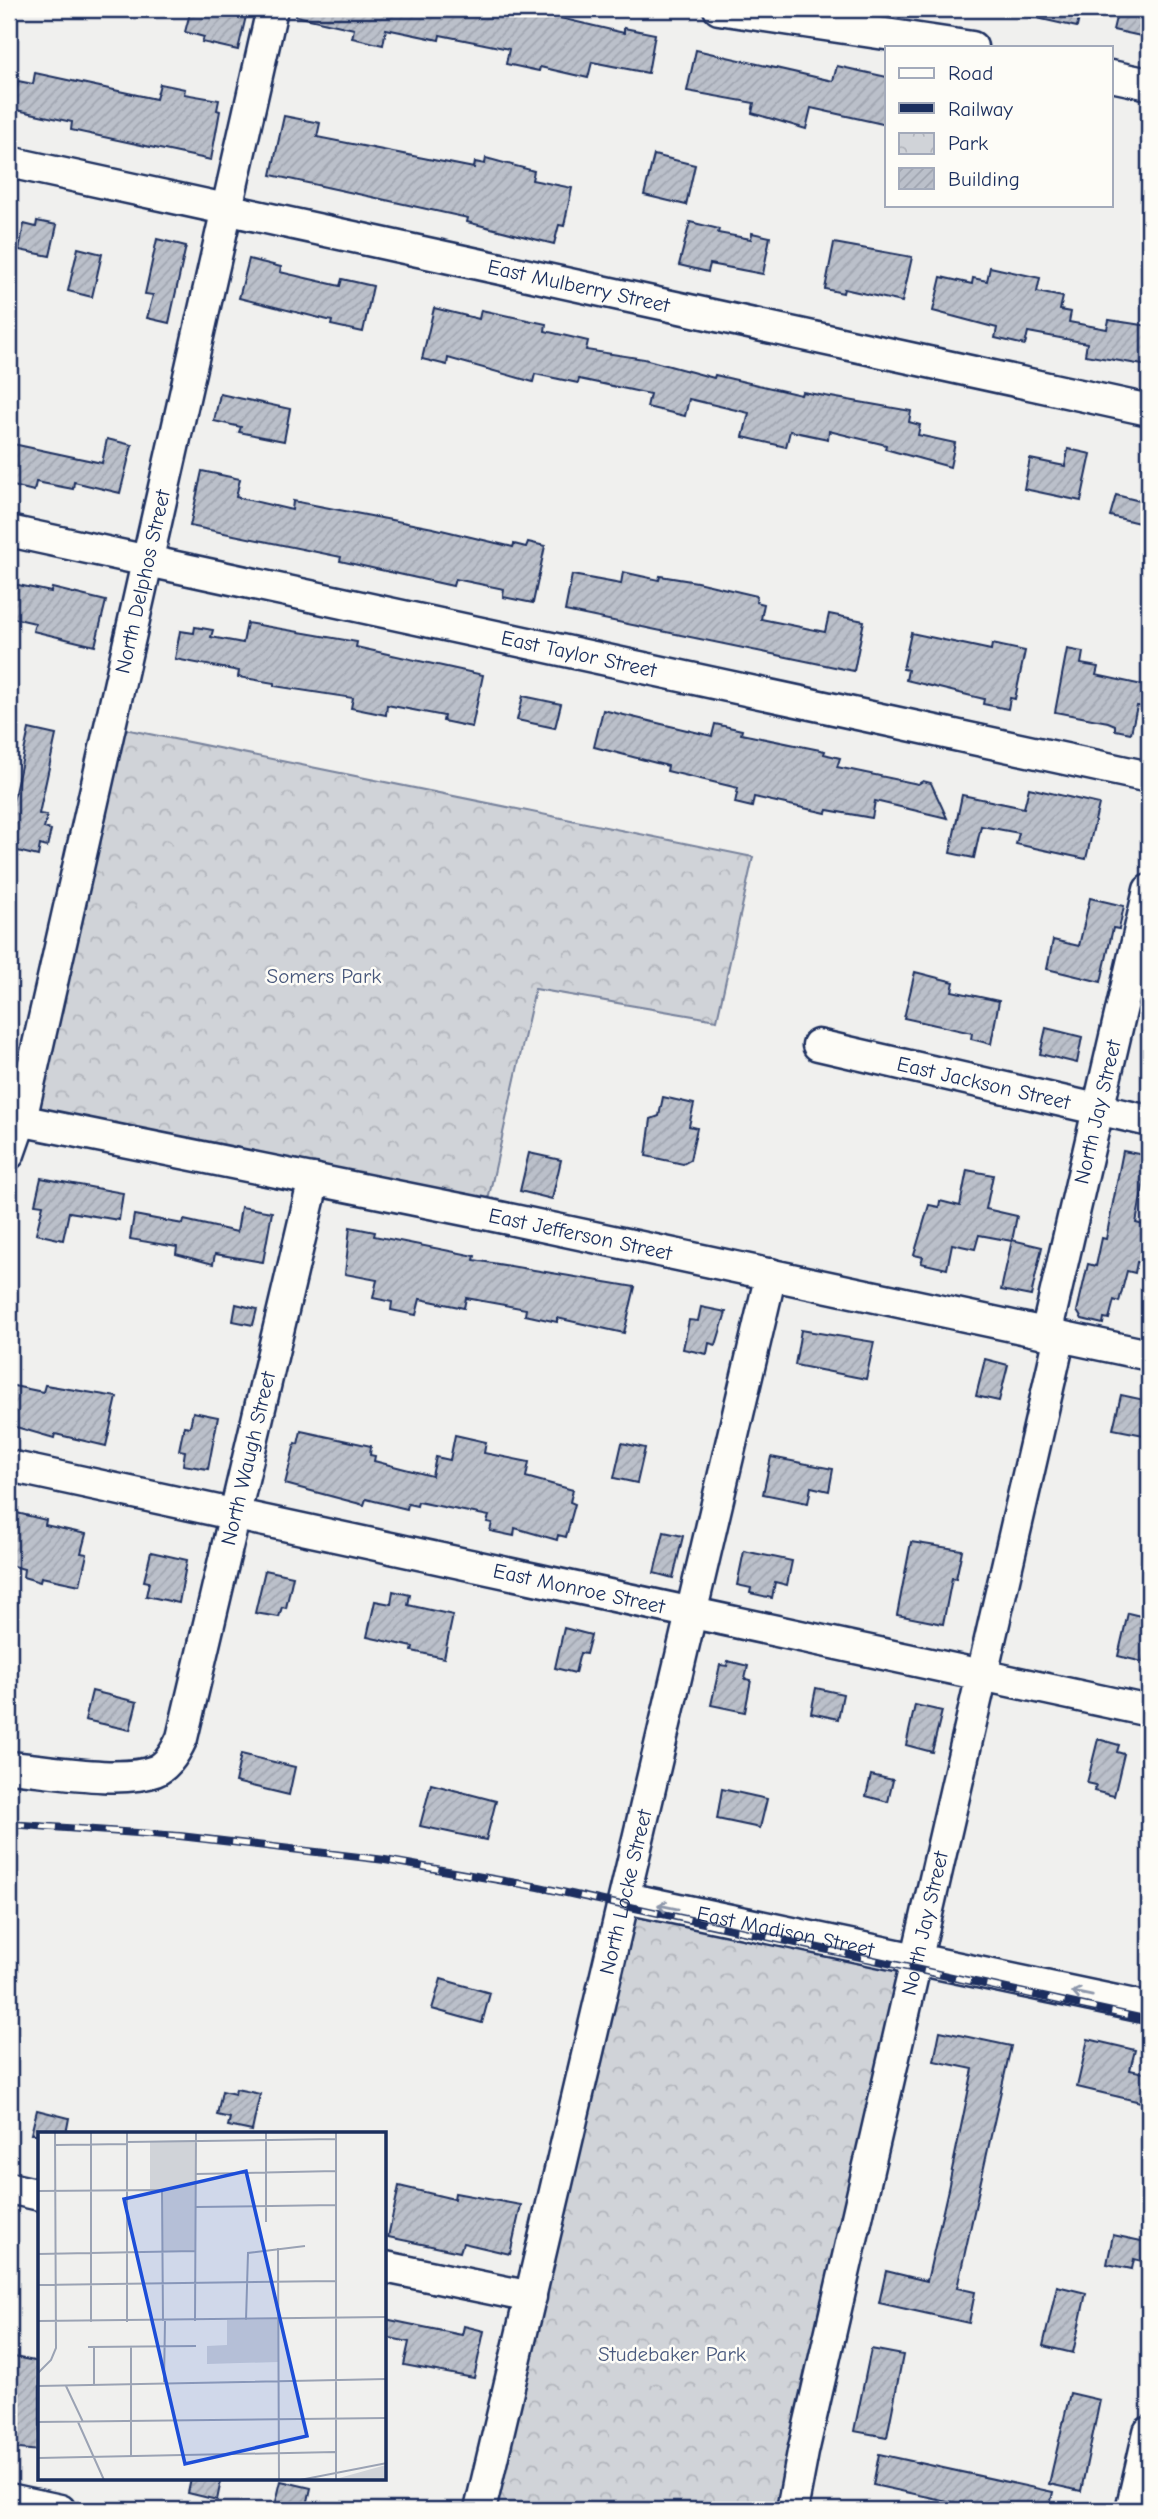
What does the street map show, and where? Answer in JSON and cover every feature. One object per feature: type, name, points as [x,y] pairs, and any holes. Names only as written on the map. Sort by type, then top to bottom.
[{"type":"street","name":"North Delphos Street","points":[[9,1154],[15,1119],[148,559],[272,9]]},
{"type":"street","points":[[719,9],[965,46]]},
{"type":"street","points":[[1112,76],[1149,84]]},
{"type":"street","name":"East Mulberry Street","points":[[9,162],[1149,410]]},
{"type":"street","name":"East Taylor Street","points":[[9,531],[1149,777]]},
{"type":"street","name":"North Jay Street","points":[[795,2510],[793,2505],[803,2452],[982,1676],[1098,1109],[1149,890]]},
{"type":"street","name":"East Jackson Street","points":[[818,1045],[1149,1121]]},
{"type":"street","name":"East Jefferson Street","points":[[15,1119],[771,1274],[1149,1355]]},
{"type":"street","name":"North Waugh Street","points":[[9,1767],[126,1776],[158,1770],[175,1752],[182,1738],[314,1179]]},
{"type":"street","name":"North Locke Street","points":[[480,2510],[771,1274]]},
{"type":"street","name":"East Monroe Street","points":[[9,1466],[1149,1711]]},
{"type":"street","name":"East Madison Street","points":[[626,1898],[1149,2008]]},
{"type":"street","points":[[9,2188],[38,2195]]},
{"type":"street","points":[[387,2267],[531,2297]]},
{"type":"street","points":[[1131,2510],[1149,2432]]},
{"type":"street","points":[[9,2499],[60,2510]]},
{"type":"green space","name":"Somers Park","points":[[110,726],[753,857],[717,1020],[535,989],[485,1214],[21,1120]]},
{"type":"green space","name":"Studebaker Park","points":[[626,1898],[913,1969],[796,2510],[481,2510]]},
{"type":"building","points":[[191,9],[208,13],[209,9],[247,12],[238,50],[202,42],[204,37],[185,32]]},
{"type":"building","points":[[297,9],[522,9],[624,33],[624,28],[655,34],[648,73],[592,62],[588,78],[540,67],[539,71],[506,64],[509,49],[440,35],[439,40],[386,29],[383,45],[352,38],[354,29],[296,16]]},
{"type":"building","points":[[1029,9],[1081,9],[1077,27],[1028,16]]},
{"type":"building","points":[[1118,9],[1147,9],[1141,36],[1113,30]]},
{"type":"building","points":[[696,50],[833,81],[837,66],[885,77],[885,125],[811,108],[806,129],[752,113],[754,103],[687,91]]},
{"type":"building","points":[[35,73],[156,99],[160,84],[185,89],[184,94],[219,100],[217,110],[220,111],[211,160],[71,130],[72,122],[12,109],[18,81],[33,84]]},
{"type":"building","points":[[284,116],[320,123],[317,137],[474,168],[475,162],[485,164],[486,158],[534,171],[532,180],[572,188],[564,226],[559,225],[554,244],[467,222],[468,218],[271,175]]},
{"type":"building","points":[[654,155],[695,165],[686,205],[644,195]]},
{"type":"building","points":[[37,221],[57,225],[50,256],[19,250],[24,224],[36,227]]},
{"type":"building","points":[[690,222],[719,229],[718,233],[751,239],[752,233],[770,237],[763,274],[710,264],[708,272],[679,265]]},
{"type":"building","points":[[157,239],[186,246],[169,323],[147,318],[153,295],[145,294]]},
{"type":"building","points":[[834,243],[912,257],[902,302],[844,289],[843,293],[825,289]]},
{"type":"building","points":[[78,248],[102,254],[92,297],[68,291]]},
{"type":"building","points":[[249,259],[281,267],[280,272],[340,286],[342,279],[373,286],[363,332],[331,325],[332,321],[239,298]]},
{"type":"building","points":[[990,267],[1040,278],[1037,292],[1063,297],[1060,310],[1071,312],[1069,322],[1107,329],[1109,320],[1149,326],[1149,366],[1085,355],[1087,343],[1028,332],[1025,345],[995,338],[997,328],[933,311],[941,277],[972,284],[973,278],[987,281]]},
{"type":"building","points":[[434,308],[479,319],[481,310],[546,324],[545,331],[588,341],[586,350],[644,359],[714,378],[715,375],[801,395],[802,392],[911,411],[909,422],[920,425],[918,435],[955,443],[950,467],[885,449],[886,445],[829,431],[828,439],[790,431],[786,447],[743,437],[749,413],[689,399],[685,416],[647,407],[650,394],[579,379],[578,383],[535,374],[533,382],[448,358],[447,365],[422,359]]},
{"type":"building","points":[[220,394],[290,409],[284,441],[239,432],[241,427],[214,421]]},
{"type":"building","points":[[107,439],[132,445],[120,493],[74,482],[73,489],[36,482],[34,491],[9,485],[13,444],[102,463]]},
{"type":"building","points":[[1068,449],[1091,454],[1081,501],[1024,489],[1030,459],[1065,466]]},
{"type":"building","points":[[202,471],[240,479],[236,497],[292,510],[293,501],[433,528],[513,547],[514,544],[526,547],[528,542],[545,546],[533,603],[503,597],[504,589],[455,579],[453,586],[340,561],[341,557],[190,526]]},
{"type":"building","points":[[1116,495],[1144,502],[1139,523],[1110,516]]},
{"type":"building","points":[[623,572],[659,580],[660,576],[697,582],[757,596],[756,602],[764,604],[761,619],[825,632],[829,614],[864,621],[854,671],[565,611],[572,575],[621,584]]},
{"type":"building","points":[[9,583],[51,592],[52,588],[106,601],[95,646],[33,631],[35,623],[9,617]]},
{"type":"building","points":[[247,623],[357,642],[356,647],[483,675],[472,727],[443,721],[444,716],[387,705],[386,715],[351,708],[353,698],[274,686],[274,683],[238,677],[239,671],[175,659],[180,631],[194,633],[195,627],[213,630],[211,637],[243,643]]},
{"type":"building","points":[[911,633],[991,650],[992,644],[1025,651],[1015,699],[1010,698],[1008,709],[983,704],[984,699],[906,680],[908,670],[903,669]]},
{"type":"building","points":[[1067,649],[1083,652],[1081,664],[1098,667],[1096,675],[1147,686],[1143,707],[1137,706],[1131,733],[1115,730],[1115,725],[1108,722],[1055,712]]},
{"type":"building","points":[[523,696],[561,704],[555,728],[517,720]]},
{"type":"building","points":[[603,710],[712,736],[715,724],[742,730],[741,734],[825,751],[824,754],[840,758],[837,767],[918,784],[923,781],[931,783],[947,818],[875,801],[872,818],[827,810],[826,813],[754,797],[752,807],[735,803],[738,788],[667,771],[668,766],[594,747]]},
{"type":"building","points":[[29,729],[56,735],[39,814],[47,815],[44,828],[51,830],[47,847],[40,845],[38,856],[9,849],[9,820]]},
{"type":"building","points":[[1029,788],[1099,804],[1086,859],[1016,844],[1019,833],[981,826],[974,858],[950,853],[962,795],[1024,808]]},
{"type":"building","points":[[1090,898],[1124,906],[1119,929],[1113,928],[1101,982],[1047,969],[1053,940],[1079,946]]},
{"type":"building","points":[[915,972],[954,982],[952,991],[999,1001],[991,1044],[971,1039],[972,1033],[904,1018]]},
{"type":"building","points":[[1046,1028],[1082,1037],[1077,1063],[1040,1054]]},
{"type":"building","points":[[663,1097],[694,1104],[689,1126],[697,1128],[690,1160],[683,1164],[646,1156],[651,1119],[659,1116]]},
{"type":"building","points":[[1123,1151],[1149,1156],[1136,1223],[1148,1226],[1144,1244],[1149,1245],[1149,1254],[1147,1264],[1137,1262],[1135,1273],[1127,1271],[1119,1302],[1114,1300],[1109,1319],[1104,1318],[1103,1324],[1082,1319],[1077,1311],[1088,1264],[1096,1266],[1102,1238],[1106,1239]]},
{"type":"building","points":[[529,1153],[561,1160],[552,1199],[520,1191]]},
{"type":"building","points":[[967,1170],[993,1175],[986,1209],[1017,1216],[1012,1241],[979,1235],[975,1249],[952,1244],[947,1269],[921,1263],[923,1257],[914,1255],[929,1205],[939,1207],[940,1201],[960,1206]]},
{"type":"building","points":[[41,1178],[123,1193],[119,1220],[69,1212],[63,1240],[36,1234],[43,1205],[35,1204]]},
{"type":"building","points":[[241,1207],[272,1212],[263,1262],[215,1254],[213,1264],[176,1254],[177,1247],[130,1239],[134,1215],[183,1224],[184,1220],[237,1232]]},
{"type":"building","points":[[350,1227],[375,1232],[374,1236],[475,1256],[474,1260],[635,1287],[624,1333],[557,1318],[557,1322],[525,1315],[526,1309],[466,1298],[464,1308],[420,1299],[416,1315],[391,1310],[392,1302],[373,1298],[377,1280],[345,1274]]},
{"type":"building","points":[[1012,1240],[1042,1247],[1031,1296],[1001,1290]]},
{"type":"building","points":[[236,1304],[257,1309],[253,1325],[233,1321]]},
{"type":"building","points":[[701,1307],[726,1312],[716,1345],[709,1343],[707,1354],[683,1349],[689,1320],[698,1321]]},
{"type":"building","points":[[801,1330],[874,1342],[866,1379],[795,1365]]},
{"type":"building","points":[[985,1359],[1008,1365],[999,1401],[976,1396]]},
{"type":"building","points":[[9,1385],[43,1392],[45,1385],[117,1397],[106,1446],[55,1434],[54,1438],[9,1425]]},
{"type":"building","points":[[1121,1395],[1149,1401],[1149,1436],[1113,1429]]},
{"type":"building","points":[[193,1412],[218,1417],[208,1469],[183,1465],[185,1451],[179,1450],[184,1426],[190,1427]]},
{"type":"building","points":[[301,1431],[371,1446],[370,1455],[375,1456],[374,1461],[432,1476],[436,1457],[450,1460],[455,1435],[486,1442],[484,1453],[529,1462],[526,1477],[573,1490],[570,1502],[575,1504],[566,1537],[558,1535],[557,1540],[515,1528],[514,1536],[490,1531],[492,1523],[487,1522],[489,1516],[418,1502],[417,1506],[408,1504],[407,1509],[366,1499],[364,1505],[285,1484],[295,1443],[298,1444]]},
{"type":"building","points":[[622,1443],[645,1448],[637,1483],[614,1478]]},
{"type":"building","points":[[771,1457],[833,1469],[829,1491],[811,1487],[808,1503],[763,1494]]},
{"type":"building","points":[[17,1513],[46,1520],[45,1525],[86,1534],[81,1553],[87,1554],[80,1585],[41,1577],[40,1582],[23,1577],[24,1569],[9,1565],[9,1549]]},
{"type":"building","points":[[664,1532],[683,1536],[673,1578],[654,1573]]},
{"type":"building","points":[[911,1542],[962,1550],[956,1579],[952,1578],[943,1624],[897,1615]]},
{"type":"building","points":[[744,1551],[792,1561],[787,1585],[775,1582],[772,1598],[750,1593],[751,1588],[737,1585]]},
{"type":"building","points":[[151,1552],[187,1560],[179,1603],[146,1596],[149,1582],[144,1581]]},
{"type":"building","points":[[265,1570],[293,1576],[286,1608],[282,1607],[279,1617],[255,1613]]},
{"type":"building","points":[[393,1591],[410,1595],[408,1605],[453,1615],[444,1658],[412,1651],[413,1647],[367,1637],[375,1601],[391,1604]]},
{"type":"building","points":[[1128,1613],[1149,1618],[1143,1662],[1118,1656]]},
{"type":"building","points":[[564,1628],[591,1635],[586,1654],[580,1653],[575,1673],[555,1668]]},
{"type":"building","points":[[728,1661],[748,1666],[745,1679],[751,1680],[745,1712],[711,1705],[720,1665],[727,1666]]},
{"type":"building","points":[[816,1688],[843,1694],[838,1719],[811,1713]]},
{"type":"building","points":[[92,1691],[137,1702],[130,1730],[85,1720]]},
{"type":"building","points":[[915,1705],[942,1711],[932,1752],[906,1745]]},
{"type":"building","points":[[1098,1739],[1119,1745],[1117,1752],[1124,1754],[1114,1796],[1094,1791],[1096,1785],[1087,1783]]},
{"type":"building","points":[[241,1754],[295,1767],[289,1795],[235,1782]]},
{"type":"building","points":[[871,1775],[893,1780],[888,1802],[866,1796]]},
{"type":"building","points":[[431,1784],[496,1801],[486,1840],[420,1826]]},
{"type":"building","points":[[722,1789],[767,1799],[760,1828],[717,1819]]},
{"type":"building","points":[[441,1979],[490,1993],[482,2023],[432,2009]]},
{"type":"building","points":[[940,2031],[1011,2046],[957,2288],[975,2292],[969,2323],[879,2303],[886,2271],[927,2281],[948,2189],[973,2069],[934,2061]]},
{"type":"building","points":[[1088,2039],[1135,2050],[1130,2070],[1149,2074],[1149,2104],[1077,2087]]},
{"type":"building","points":[[236,2089],[260,2094],[252,2131],[228,2126],[230,2118],[217,2115],[222,2091],[235,2094]]},
{"type":"building","points":[[37,2110],[69,2118],[66,2132],[31,2134]]},
{"type":"building","points":[[399,2186],[454,2199],[455,2193],[521,2205],[510,2254],[463,2243],[460,2252],[388,2237]]},
{"type":"building","points":[[1113,2235],[1146,2242],[1142,2261],[1134,2259],[1132,2269],[1107,2264]]},
{"type":"building","points":[[1057,2286],[1086,2293],[1073,2353],[1043,2346]]},
{"type":"building","points":[[387,2319],[462,2335],[464,2326],[484,2331],[474,2378],[404,2365],[409,2342],[387,2337]]},
{"type":"building","points":[[871,2349],[903,2355],[887,2437],[854,2431]]},
{"type":"building","points":[[9,2356],[38,2362],[38,2451],[9,2448]]},
{"type":"building","points":[[1070,2393],[1100,2400],[1081,2491],[1049,2484]]},
{"type":"building","points":[[879,2454],[1053,2492],[1049,2510],[989,2510],[873,2485]]},
{"type":"building","points":[[191,2480],[221,2481],[217,2500],[188,2493]]},
{"type":"building","points":[[281,2481],[311,2488],[306,2510],[274,2510]]},
{"type":"railway","points":[[9,1824],[180,1836],[385,1860],[539,1887],[1149,2020]]}]
